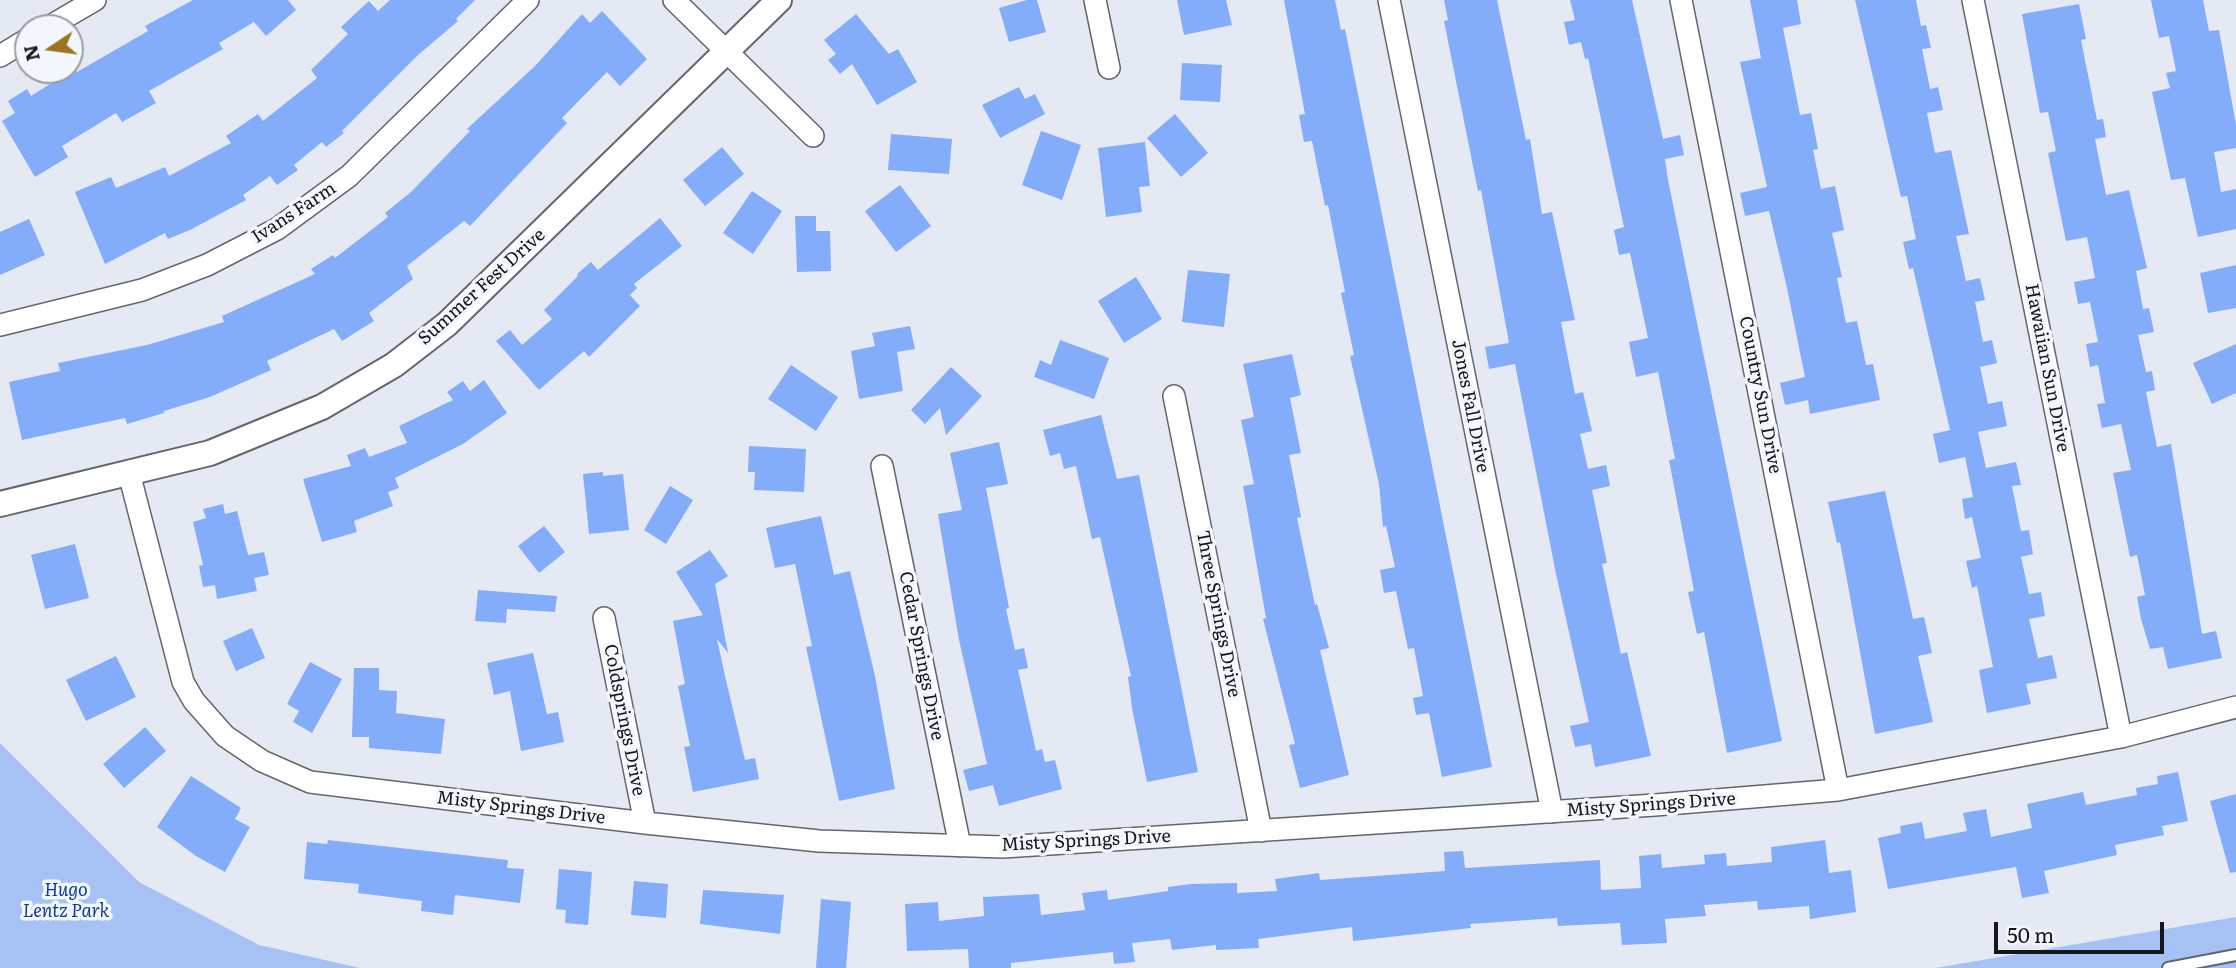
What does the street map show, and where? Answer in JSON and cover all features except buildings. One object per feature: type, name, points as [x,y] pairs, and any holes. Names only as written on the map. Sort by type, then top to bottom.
[{"type":"street","points":[[71,14],[95,0]]},
{"type":"street","name":"Ivans Farm","points":[[0,325],[142,290],[208,265],[277,229],[349,176],[528,0]]},
{"type":"street","points":[[674,0],[813,136]]},
{"type":"street","name":"Summer Fest Drive","points":[[0,504],[210,453],[322,407],[394,365],[447,324],[779,0]]},
{"type":"street","points":[[1095,0],[1109,68]]},
{"type":"street","name":"Jones Fall Drive","points":[[1390,0],[1552,812]]},
{"type":"street","name":"Country Sun Drive","points":[[1681,0],[1838,790]]},
{"type":"street","name":"Hawaiian Sun Drive","points":[[1973,0],[2121,737]]},
{"type":"street","name":"Three Springs Drive","points":[[1174,396],[1261,831]]},
{"type":"street","name":"Cedar Springs Drive","points":[[882,466],[960,846]]},
{"type":"street","name":"Misty Springs Drive","points":[[130,473],[183,682],[194,701],[225,736],[262,761],[310,782],[645,823],[819,841],[1003,847],[1552,812],[1838,790],[2121,737],[2236,707]]},
{"type":"street","name":"Coldsprings Drive","points":[[604,618],[645,823]]},
{"type":"lane","points":[[2168,968],[2236,955]]},
{"type":"green space","name":"Hugo Lentz Park","points":[[0,743],[139,882],[259,945],[360,968],[0,968]]},
{"type":"green space","points":[[2236,917],[2236,968],[1935,968]]}]
